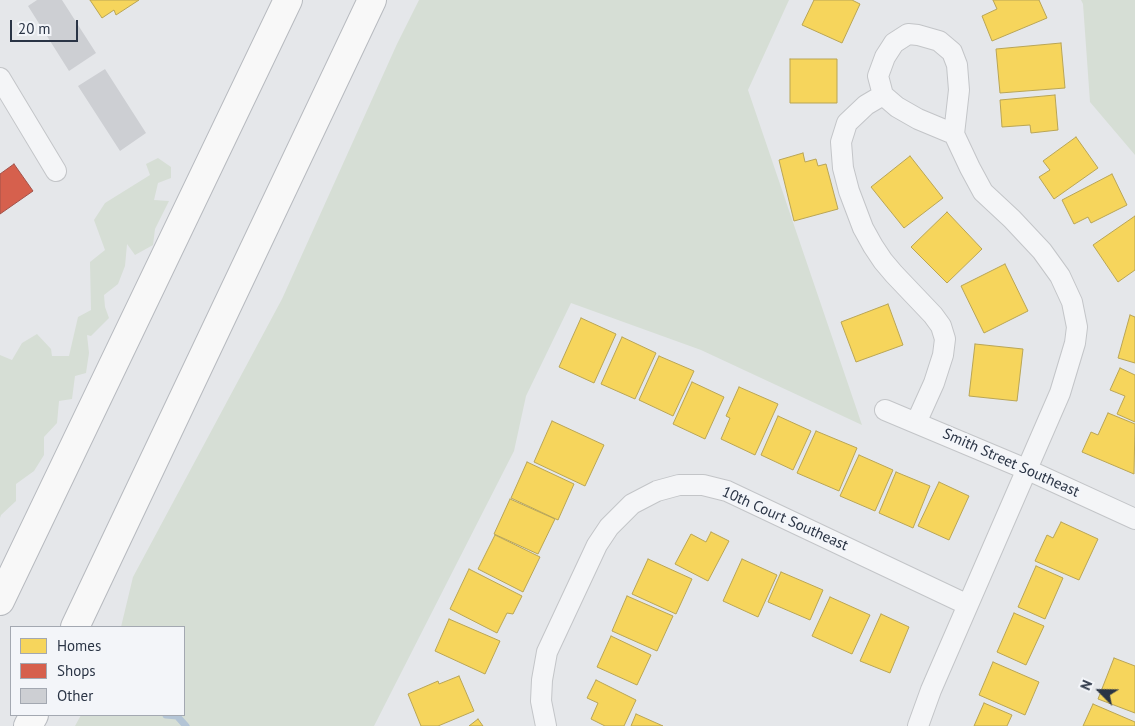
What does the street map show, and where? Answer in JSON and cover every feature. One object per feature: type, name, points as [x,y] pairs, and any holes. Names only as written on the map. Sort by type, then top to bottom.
[{"type":"highway","points":[[0,601],[288,0]]},
{"type":"highway","points":[[75,626],[372,0]]},
{"type":"street","points":[[918,726],[931,690],[1060,393],[1075,344],[1077,327],[1072,302],[1060,276],[1042,251],[983,192],[954,134],[959,90],[957,64],[952,52],[939,41],[908,34],[894,43],[885,57],[878,76],[883,94],[897,107],[918,119],[954,134]]},
{"type":"street","points":[[0,78],[56,171]]},
{"type":"street","points":[[883,94],[866,105],[847,123],[841,142],[843,168],[849,191],[863,228],[873,246],[894,274],[933,315],[941,326],[945,339],[934,383],[916,423]]},
{"type":"street","name":"Smith Street Southeast","points":[[885,410],[1028,470],[1135,519]]},
{"type":"street","name":"10th Court Southeast","points":[[546,726],[541,701],[542,680],[547,652],[597,545],[609,527],[632,504],[657,491],[679,485],[702,485],[727,491],[968,605]]},
{"type":"shaded area","points":[[419,0],[789,0],[748,90],[862,425],[701,350],[571,303],[526,396],[514,451],[374,726],[75,726],[80,716],[185,716],[185,626],[121,626],[133,577],[282,299],[397,44]]},
{"type":"shaded area","points":[[1081,0],[1135,0],[1135,155],[1090,102],[1083,4]]},
{"type":"shaded area","points":[[158,158],[171,167],[171,178],[158,183],[154,200],[169,201],[155,229],[153,245],[135,255],[127,244],[125,266],[118,284],[104,295],[105,307],[109,318],[91,336],[87,335],[89,353],[86,373],[75,376],[72,399],[59,401],[57,423],[44,437],[44,455],[34,471],[16,484],[16,501],[0,518],[0,355],[12,360],[22,343],[37,334],[51,349],[52,356],[69,356],[78,317],[91,310],[90,262],[105,250],[94,220],[105,203],[150,175],[146,164]]},
{"type":"building: Homes","points":[[90,0],[139,0],[116,15],[114,10],[102,18]]},
{"type":"building: Homes","points":[[814,0],[852,0],[860,4],[842,43],[802,25]]},
{"type":"building: Homes","points":[[993,0],[1039,0],[1047,18],[992,41],[982,16],[997,9]]},
{"type":"building: Homes","points":[[1061,43],[1065,88],[1000,93],[996,49]]},
{"type":"building: Homes","points":[[790,59],[837,59],[837,103],[790,103]]},
{"type":"building: Homes","points":[[1055,95],[1058,130],[1031,133],[1030,125],[1002,127],[1000,100]]},
{"type":"building: Homes","points":[[1076,137],[1098,168],[1054,199],[1039,177],[1050,170],[1043,161]]},
{"type":"building: Homes","points":[[803,153],[805,162],[816,159],[818,166],[826,164],[838,209],[794,221],[779,160]]},
{"type":"building: Homes","points":[[910,156],[943,198],[904,228],[871,187]]},
{"type":"building: Homes","points":[[1112,174],[1127,205],[1091,223],[1088,217],[1074,224],[1062,200]]},
{"type":"building: Homes","points":[[947,212],[982,249],[947,283],[911,247]]},
{"type":"building: Homes","points":[[1135,216],[1135,270],[1118,282],[1093,245]]},
{"type":"building: Homes","points":[[1005,264],[1028,311],[984,333],[961,286]]},
{"type":"building: Homes","points":[[888,304],[903,345],[856,362],[841,322]]},
{"type":"building: Homes","points":[[1130,315],[1135,317],[1135,363],[1118,358]]},
{"type":"building: Homes","points":[[581,318],[616,334],[594,383],[559,367]]},
{"type":"building: Homes","points":[[622,337],[656,353],[635,399],[601,384]]},
{"type":"building: Homes","points":[[975,344],[1023,349],[1017,401],[969,396]]},
{"type":"building: Homes","points":[[659,356],[694,371],[673,416],[639,400]]},
{"type":"building: Homes","points":[[1120,368],[1135,375],[1135,422],[1117,414],[1125,396],[1110,390]]},
{"type":"building: Homes","points":[[692,382],[724,397],[705,439],[673,424]]},
{"type":"building: Homes","points":[[739,387],[778,404],[755,455],[721,439],[730,418],[726,416]]},
{"type":"building: Homes","points":[[1108,413],[1135,424],[1134,474],[1082,452],[1091,432],[1098,435]]},
{"type":"building: Homes","points":[[778,416],[811,431],[793,470],[761,455]]},
{"type":"building: Homes","points":[[552,421],[604,445],[585,486],[534,462]]},
{"type":"building: Homes","points":[[816,431],[857,448],[839,491],[797,473]]},
{"type":"building: Homes","points":[[859,455],[893,470],[875,511],[840,496]]},
{"type":"building: Homes","points":[[527,462],[574,484],[558,520],[511,498]]},
{"type":"building: Homes","points":[[896,472],[930,486],[913,528],[879,513]]},
{"type":"building: Homes","points":[[939,482],[969,496],[949,540],[918,526]]},
{"type":"building: Homes","points":[[510,499],[555,519],[538,554],[494,534]]},
{"type":"building: Homes","points":[[1061,522],[1098,539],[1079,580],[1035,561],[1047,535],[1053,538]]},
{"type":"building: Homes","points":[[711,532],[729,541],[708,581],[675,564],[691,534],[706,542]]},
{"type":"building: Homes","points":[[495,535],[540,557],[523,592],[478,569]]},
{"type":"building: Homes","points":[[648,559],[692,579],[676,614],[632,594]]},
{"type":"building: Homes","points":[[742,559],[777,575],[758,617],[723,601]]},
{"type":"building: Homes","points":[[1036,566],[1063,578],[1045,619],[1018,607]]},
{"type":"building: Homes","points":[[469,569],[522,596],[513,614],[507,613],[497,633],[450,609]]},
{"type":"building: Homes","points":[[781,572],[823,590],[810,620],[768,602]]},
{"type":"building: Homes","points":[[627,596],[673,616],[657,651],[612,631]]},
{"type":"building: Homes","points":[[830,597],[870,615],[852,654],[812,636]]},
{"type":"building: Homes","points":[[1014,613],[1044,626],[1026,665],[997,652]]},
{"type":"building: Homes","points":[[881,614],[909,627],[890,673],[860,661]]},
{"type":"building: Homes","points":[[449,619],[500,641],[485,674],[435,651]]},
{"type":"building: Homes","points":[[611,636],[651,655],[637,685],[597,667]]},
{"type":"building: Homes","points":[[1114,658],[1135,666],[1135,713],[1098,699]]},
{"type":"building: Homes","points":[[993,662],[1039,682],[1025,715],[979,695]]},
{"type":"building: Homes","points":[[459,676],[474,711],[438,726],[421,726],[408,694],[438,681],[439,684]]},
{"type":"building: Homes","points":[[596,680],[636,700],[624,726],[605,726],[591,719],[598,703],[587,698]]},
{"type":"building: Homes","points":[[984,703],[1012,715],[1007,726],[974,726]]},
{"type":"building: Homes","points":[[1093,704],[1135,722],[1135,726],[1083,726]]},
{"type":"building: Homes","points":[[636,714],[663,726],[631,726]]},
{"type":"building: Homes","points":[[478,719],[483,726],[469,726]]},
{"type":"building: Shops","points":[[14,164],[33,191],[0,214],[0,174]]},
{"type":"building: Other","points":[[37,0],[62,0],[96,53],[69,71],[28,6]]},
{"type":"building: Other","points":[[105,69],[146,133],[120,151],[78,86]]},
{"type":"waterway","points":[[177,716],[186,726]]}]
